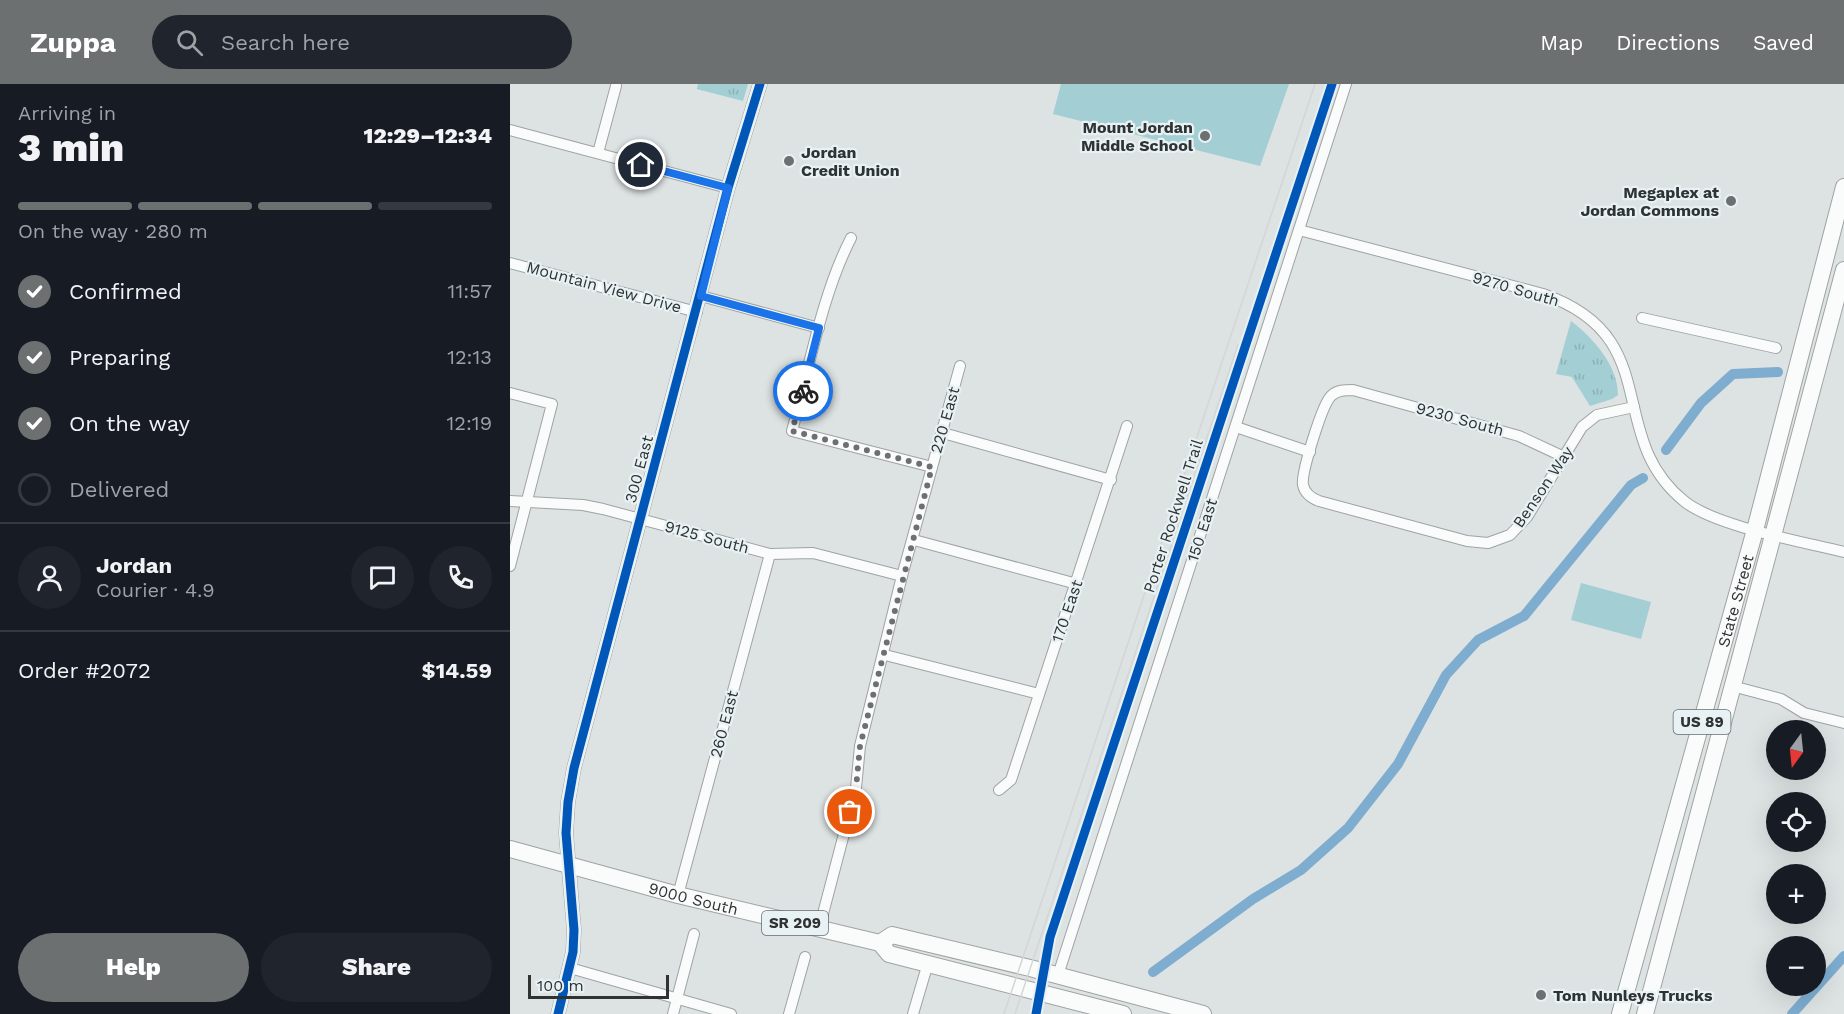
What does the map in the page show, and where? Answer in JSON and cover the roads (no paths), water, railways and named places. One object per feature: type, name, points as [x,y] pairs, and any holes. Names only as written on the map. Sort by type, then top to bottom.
[{"type":"main road","name":"State Street","points":[[1620,1014],[1755,530],[1844,187]]},
{"type":"main road","name":"State Street","points":[[1645,1014],[1844,270]]},
{"type":"main road","name":"9000 South","points":[[510,849],[678,895],[880,943],[889,954],[1123,1014]]},
{"type":"main road","name":"9000 South","points":[[880,943],[892,935],[1058,975],[1203,1014]]},
{"type":"main road","points":[[1058,975],[1065,985],[1101,1008]]},
{"type":"street","name":"300 East","points":[[558,1014],[570,968],[574,930],[566,818],[574,768],[697,312],[728,188],[760,84]]},
{"type":"street","name":"150 East","points":[[1058,975],[1346,84]]},
{"type":"street","points":[[598,153],[616,86]]},
{"type":"street","points":[[510,130],[728,188]]},
{"type":"street","name":"9270 South","points":[[1299,230],[1542,294],[1572,306],[1597,325],[1620,356],[1627,374],[1644,447],[1653,466],[1672,490],[1698,510],[1755,530],[1844,552]]},
{"type":"street","points":[[851,238],[842,256],[819,328],[792,431],[932,467]]},
{"type":"street","name":"Mountain View Drive","points":[[510,262],[697,312]]},
{"type":"street","points":[[701,296],[819,328]]},
{"type":"street","points":[[1642,318],[1776,348]]},
{"type":"street","name":"220 East","points":[[819,929],[856,788],[860,746],[885,655],[902,576],[914,540],[960,366]]},
{"type":"street","name":"9230 South","points":[[1310,452],[1330,396],[1336,392],[1353,390],[1519,436],[1564,457]]},
{"type":"street","points":[[510,393],[552,404],[510,566]]},
{"type":"street","name":"Benson Way","points":[[1310,452],[1303,480],[1306,492],[1319,501],[1467,541],[1488,543],[1510,535],[1519,526],[1589,420],[1606,412],[1634,407]]},
{"type":"street","name":"170 East","points":[[999,790],[1011,780],[1127,426]]},
{"type":"street","points":[[1236,427],[1310,452]]},
{"type":"street","points":[[943,433],[1111,480]]},
{"type":"street","name":"9125 South","points":[[510,501],[583,505],[770,554],[813,553],[902,576]]},
{"type":"street","points":[[914,540],[1077,584]]},
{"type":"street","name":"260 East","points":[[678,895],[770,554]]},
{"type":"street","points":[[885,655],[1039,694]]},
{"type":"street","points":[[1732,686],[1781,699],[1804,713],[1844,723]]},
{"type":"street","points":[[674,1014],[694,934]]},
{"type":"street","points":[[789,1014],[805,957]]},
{"type":"street","points":[[914,1014],[928,963]]},
{"type":"street","points":[[570,968],[731,1014]]},
{"type":"waterway","points":[[1666,450],[1701,403],[1733,374],[1778,372]]},
{"type":"waterway","points":[[1153,972],[1253,899],[1301,870],[1348,828],[1398,764],[1446,675],[1478,640],[1524,616],[1631,485],[1643,478]]},
{"type":"waterway","points":[[1792,1014],[1844,956]]},
{"type":"tram line","points":[[1004,1014],[1315,84]]},
{"type":"tram line","points":[[1015,1014],[1238,345]]},
{"type":"place","name":"Mount Jordan Middle School","points":[[1205,136]]},
{"type":"place","name":"Jordan Credit Union","points":[[789,161]]},
{"type":"place","name":"Megaplex at Jordan Commons","points":[[1731,201]]},
{"type":"place","name":"Tom Nunleys Trucks","points":[[1541,995]]}]
